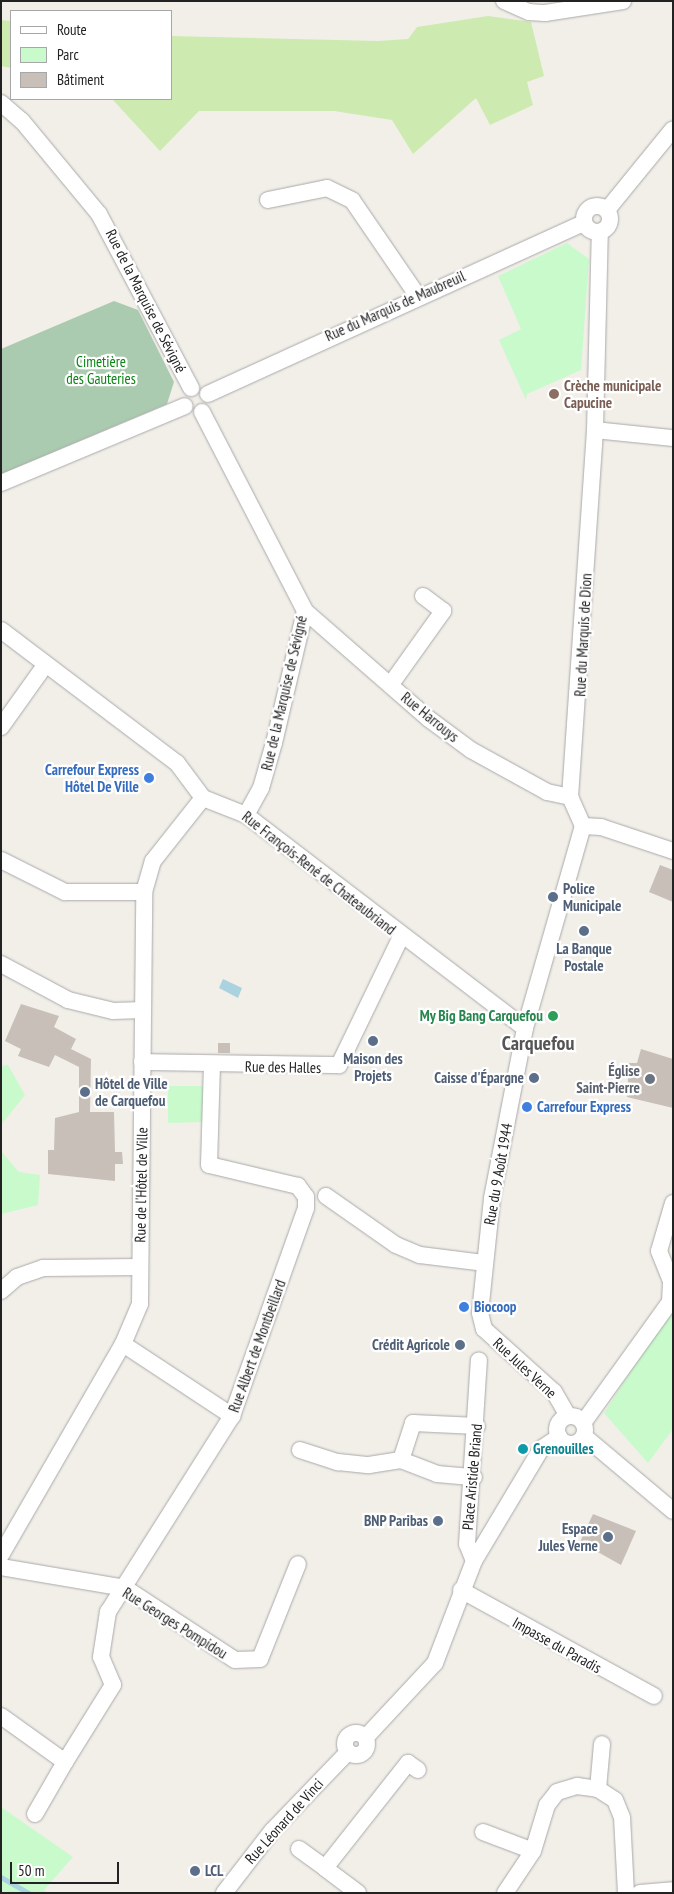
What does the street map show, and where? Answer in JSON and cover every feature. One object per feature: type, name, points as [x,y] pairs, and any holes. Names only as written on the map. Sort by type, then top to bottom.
[{"type":"street","points":[[504,1],[529,12],[545,13],[623,1]]},
{"type":"street","name":"Rue de la Marquise de Sévigné","points":[[1,103],[22,121],[99,214],[191,388]]},
{"type":"street","points":[[607,210],[673,129]]},
{"type":"street","points":[[268,200],[327,188],[352,200],[417,295]]},
{"type":"street","points":[[591,208],[607,210],[610,221],[600,232],[592,232],[584,223],[591,208]]},
{"type":"street","name":"Rue du Marquis de Maubreuil","points":[[208,394],[417,295],[584,223]]},
{"type":"street","name":"Rue du Marquis de Dion","points":[[583,826],[570,797],[595,430],[600,232]]},
{"type":"street","points":[[3,483],[185,406],[202,412],[208,406],[208,394],[202,388],[191,388],[185,394],[185,406]]},
{"type":"street","name":"Rue de la Marquise de Sévigné","points":[[202,412],[305,611],[274,743],[261,788],[246,815]]},
{"type":"street","points":[[595,430],[673,438]]},
{"type":"street","points":[[391,684],[442,611],[423,596]]},
{"type":"street","name":"Rue Harrouys","points":[[305,611],[471,750],[547,792],[570,797]]},
{"type":"street","points":[[1,630],[177,763],[203,798]]},
{"type":"street","points":[[1,727],[46,664]]},
{"type":"street","name":"Rue François-René de Chateaubriand","points":[[203,798],[221,801],[246,815],[401,937],[525,1028]]},
{"type":"street","name":"Rue de l'Hôtel de Ville","points":[[1,1555],[123,1344],[140,1304],[144,892],[153,861],[203,798]]},
{"type":"street","points":[[525,1028],[583,826],[601,827],[673,851]]},
{"type":"street","points":[[1,860],[65,892],[144,892]]},
{"type":"street","name":"Rue des Halles","points":[[142,1062],[212,1065],[339,1065],[401,937]]},
{"type":"street","points":[[1,964],[68,1000],[113,1010],[142,1010]]},
{"type":"street","name":"Rue du 9 Août 1944","points":[[480,1321],[484,1263],[525,1028]]},
{"type":"street","name":"Rue Albert de Montbeillard","points":[[66,1762],[112,1685],[101,1657],[108,1612],[125,1588],[232,1416],[306,1198],[298,1186],[209,1164],[212,1065]]},
{"type":"street","points":[[326,1196],[404,1248],[444,1261],[484,1263]]},
{"type":"street","points":[[673,1203],[660,1240],[661,1258],[671,1281],[670,1302],[584,1429],[570,1444],[559,1436],[559,1424],[568,1416],[584,1429],[673,1511]]},
{"type":"street","points":[[1,1291],[17,1277],[43,1268],[140,1267]]},
{"type":"street","name":"Rue Jules Verne","points":[[480,1321],[554,1392],[568,1416]]},
{"type":"street","points":[[123,1344],[232,1416]]},
{"type":"street","name":"Place Aristide Briand","points":[[474,1560],[467,1544],[474,1477],[480,1360]]},
{"type":"street","points":[[401,1460],[413,1423],[477,1426]]},
{"type":"street","name":"Place Aristide Briand","points":[[474,1560],[541,1449],[559,1436]]},
{"type":"street","points":[[300,1450],[338,1462],[369,1465],[401,1460],[437,1474],[474,1477]]},
{"type":"street","points":[[461,1590],[474,1560]]},
{"type":"street","name":"Rue Georges Pompidou","points":[[1,1567],[125,1588],[235,1660],[260,1659],[298,1564]]},
{"type":"street","name":"Impasse du Paradis","points":[[461,1590],[654,1696]]},
{"type":"street","name":"Rue Léonard de Vinci","points":[[224,1893],[272,1831],[348,1752],[346,1740],[350,1734],[366,1737],[435,1663],[461,1590]]},
{"type":"street","points":[[1,1716],[66,1762],[35,1814]]},
{"type":"street","points":[[598,1788],[602,1744]]},
{"type":"street","points":[[325,1868],[408,1763],[418,1770]]},
{"type":"street","points":[[505,1893],[532,1852],[547,1805],[557,1792],[577,1786],[598,1788],[615,1800],[622,1817],[626,1893]]},
{"type":"street","points":[[483,1832],[532,1852]]},
{"type":"street","points":[[299,1850],[358,1893]]},
{"type":"street","points":[[640,1893],[673,1890]]},
{"type":"green space","points":[[488,16],[531,22],[544,76],[527,82],[533,105],[490,125],[476,98],[413,154],[392,120],[334,111],[199,111],[160,151],[113,100],[172,100],[172,36],[378,41],[408,39],[417,27]]},
{"type":"green space","points":[[1,20],[10,21],[10,68],[1,66]]},
{"type":"green space","points":[[567,243],[589,259],[581,370],[527,394],[526,400],[499,340],[521,329],[498,276]]},
{"type":"green space","name":"Cimetière des Gauteries","points":[[114,301],[138,310],[174,382],[167,404],[1,474],[1,349]]},
{"type":"green space","points":[[8,1065],[25,1095],[1,1125],[1,1066]]},
{"type":"green space","points":[[168,1086],[206,1086],[205,1122],[168,1123]]},
{"type":"green space","points":[[1,1151],[19,1172],[40,1175],[38,1205],[1,1214]]},
{"type":"green space","points":[[673,1305],[673,1429],[648,1463],[604,1413]]},
{"type":"green space","points":[[1,1807],[73,1857],[44,1890],[48,1893],[1,1893]]},
{"type":"water","points":[[223,979],[242,988],[238,998],[219,988]]},
{"type":"building","points":[[660,865],[673,870],[673,902],[649,892]]},
{"type":"building","name":"Hôtel de Ville de Carquefou","points":[[21,1004],[59,1016],[54,1027],[76,1039],[71,1049],[91,1059],[90,1112],[114,1112],[115,1152],[122,1152],[123,1164],[115,1164],[115,1181],[48,1174],[48,1150],[54,1150],[55,1118],[79,1112],[79,1067],[55,1055],[49,1067],[18,1056],[21,1049],[5,1041]]},
{"type":"building","points":[[218,1043],[230,1043],[230,1053],[218,1053]]},
{"type":"building","name":"Église Saint-Pierre","points":[[641,1049],[673,1059],[673,1108],[627,1097],[629,1063],[637,1063]]},
{"type":"building","name":"Espace Jules Verne","points":[[593,1514],[636,1531],[621,1565],[580,1542]]},
{"type":"waterway","points":[[1,1877],[29,1893]]},
{"type":"place","name":"Crèche municipale Capucine","points":[[554,394]]},
{"type":"place","name":"Carrefour Express Hôtel De Ville","points":[[149,778]]},
{"type":"place","name":"Police Municipale","points":[[553,897]]},
{"type":"place","name":"La Banque Postale","points":[[584,931]]},
{"type":"place","name":"My Big Bang Carquefou","points":[[553,1016]]},
{"type":"place","name":"Maison des Projets","points":[[373,1041]]},
{"type":"place","name":"Caisse d'Épargne","points":[[534,1078]]},
{"type":"place","name":"Église Saint-Pierre","points":[[650,1079]]},
{"type":"place","name":"Hôtel de Ville de Carquefou","points":[[85,1092]]},
{"type":"place","name":"Carrefour Express","points":[[527,1107]]},
{"type":"place","name":"Biocoop","points":[[464,1307]]},
{"type":"place","name":"Crédit Agricole","points":[[460,1345]]},
{"type":"place","name":"Grenouilles","points":[[523,1449]]},
{"type":"place","name":"BNP Paribas","points":[[438,1521]]},
{"type":"place","name":"Espace Jules Verne","points":[[608,1537]]},
{"type":"place","name":"LCL","points":[[195,1871]]},
{"type":"district","name":"Carquefou","points":[[538,1043]]}]
